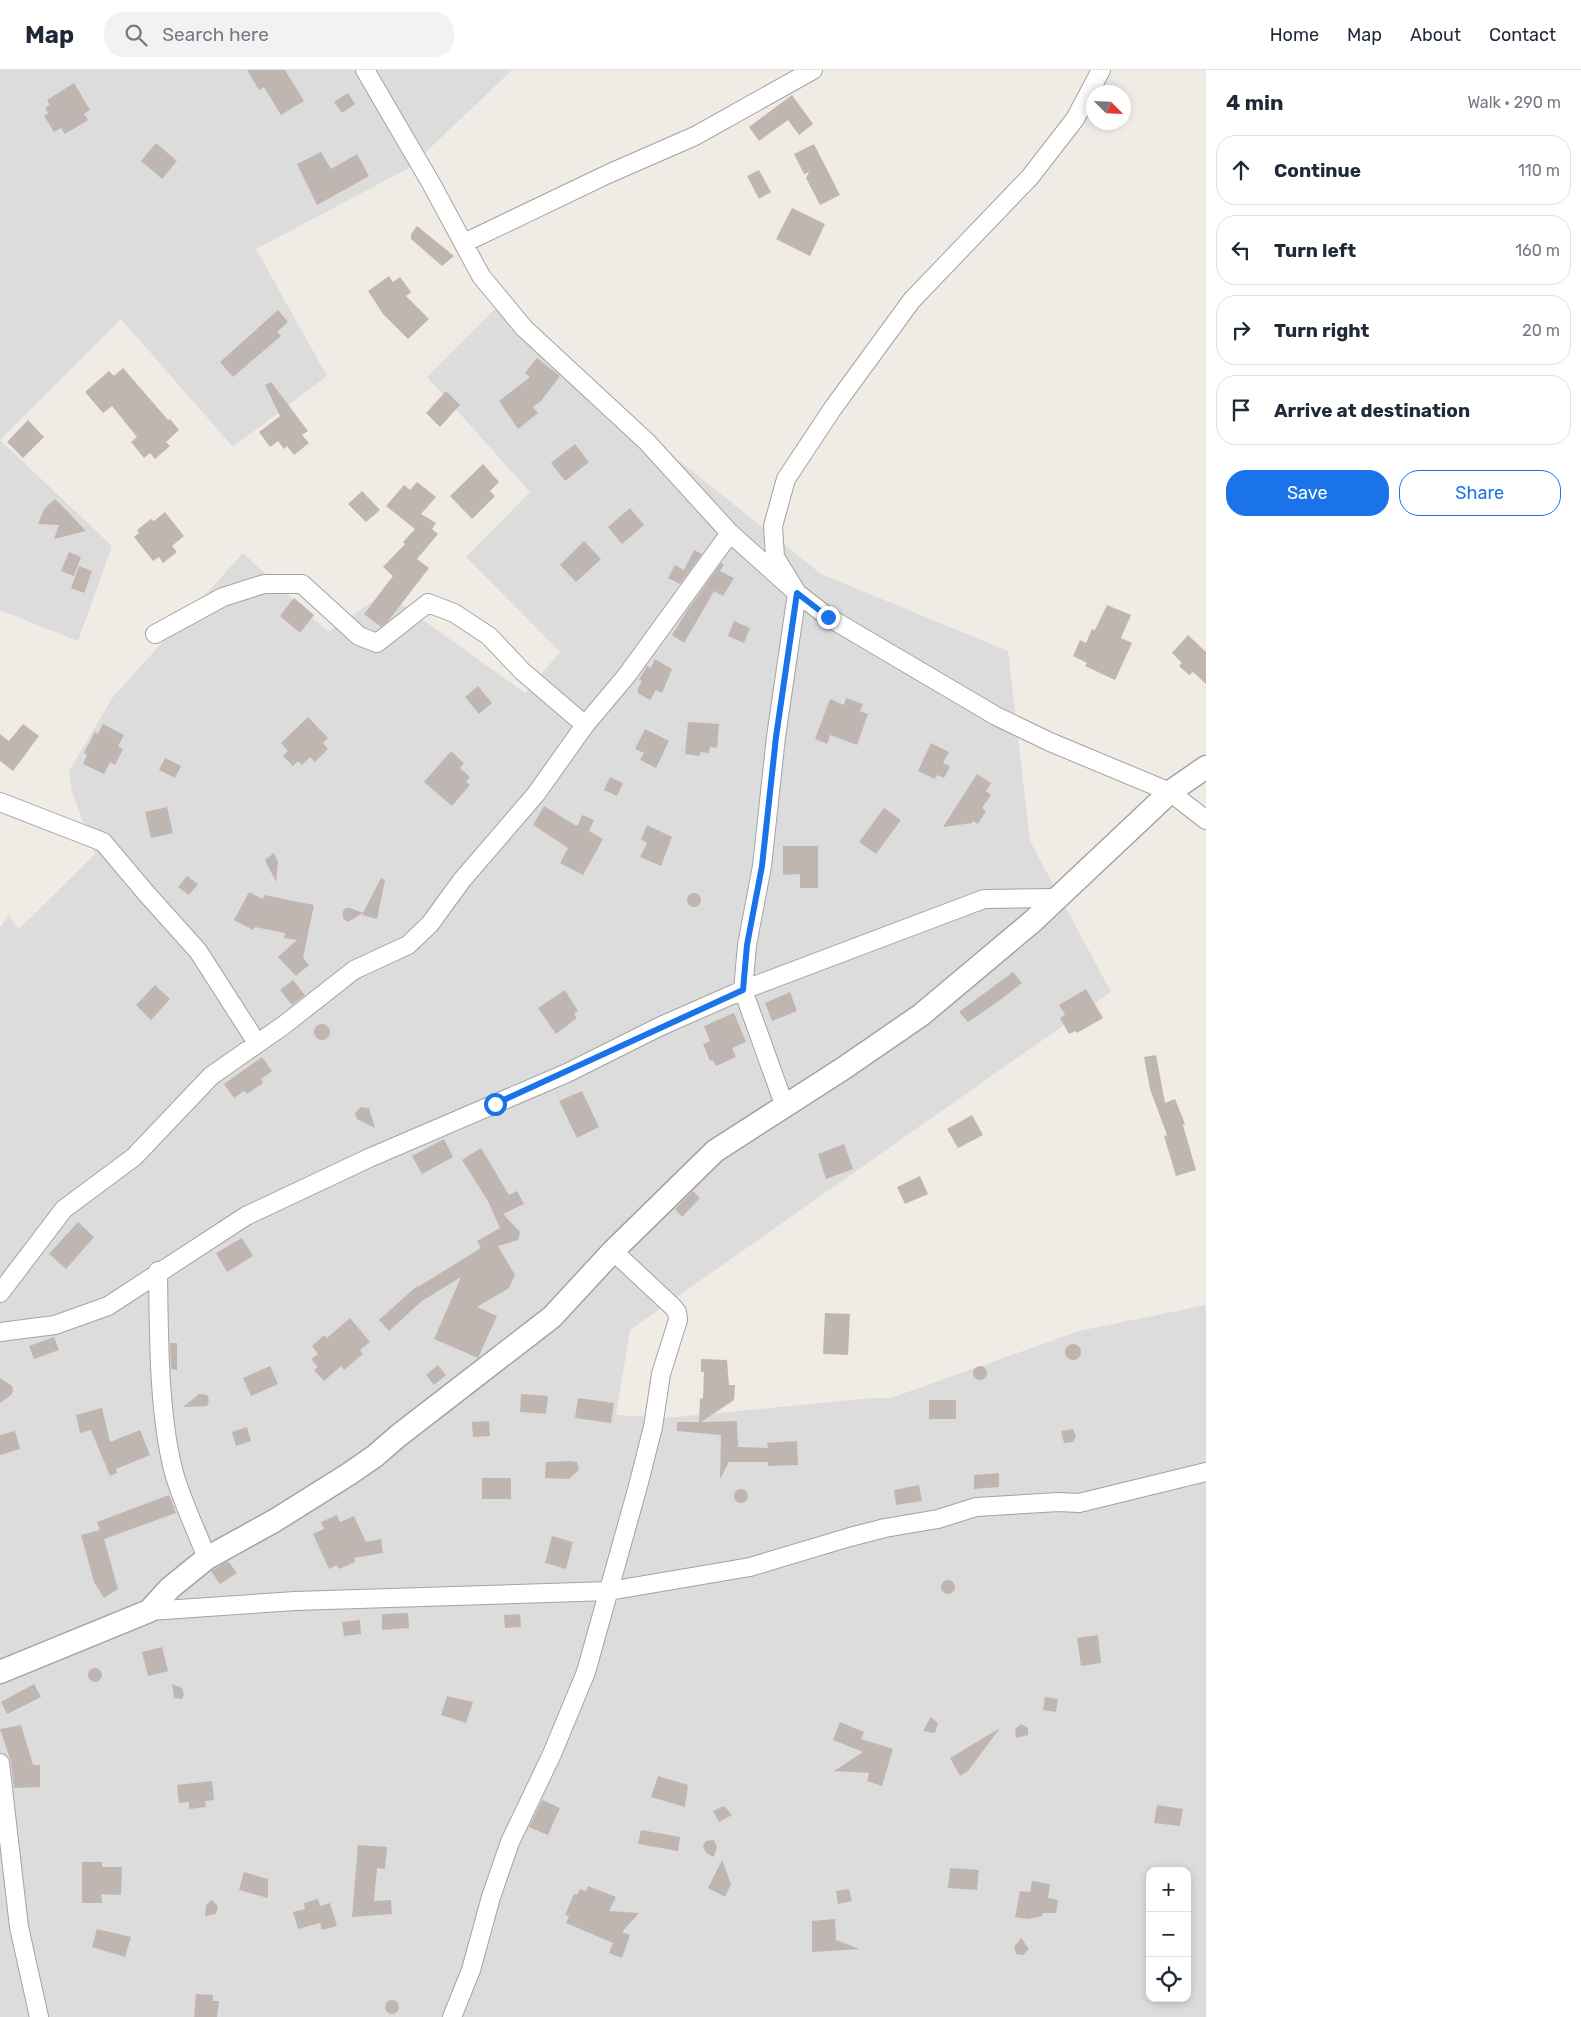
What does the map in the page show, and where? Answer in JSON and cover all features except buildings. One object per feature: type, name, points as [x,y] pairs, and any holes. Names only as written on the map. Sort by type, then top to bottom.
[{"type":"street","points":[[365,70],[481,276],[524,328],[647,442],[730,533],[797,593],[836,622],[996,716],[1050,742],[1170,792],[1206,820]]},
{"type":"street","points":[[464,243],[608,174],[695,136],[813,70]]},
{"type":"street","points":[[785,1107],[743,990],[747,945],[762,866],[776,737],[797,593],[775,557],[773,526],[786,479],[833,408],[912,300],[1030,176],[1075,119],[1100,70]]},
{"type":"street","points":[[0,1293],[64,1209],[134,1157],[211,1076],[354,970],[408,945],[430,924],[462,880],[536,794],[585,725],[627,675],[730,533]]},
{"type":"street","points":[[155,634],[223,597],[264,584],[302,584],[359,636],[378,642],[428,603],[454,612],[489,636],[522,671],[585,725]]},
{"type":"street","points":[[149,1611],[170,1588],[207,1558],[274,1521],[375,1456],[398,1436],[552,1317],[613,1251],[715,1151],[785,1107],[921,1015],[1033,921],[1170,792],[1206,767]]},
{"type":"street","points":[[0,802],[103,842],[198,951],[257,1043]]},
{"type":"street","points":[[0,1332],[55,1325],[108,1306],[158,1271],[246,1216],[369,1158],[566,1073],[661,1026],[743,990],[892,932],[984,899],[1056,898]]},
{"type":"street","points":[[452,2017],[471,1970],[491,1897],[510,1842],[552,1754],[586,1672],[653,1427],[661,1374],[678,1320],[678,1312],[613,1251]]},
{"type":"street","points":[[158,1271],[162,1376],[166,1424],[174,1473],[207,1558]]},
{"type":"street","points":[[0,1672],[149,1611],[295,1601],[609,1591],[750,1567],[850,1537],[885,1528],[938,1519],[976,1507],[1059,1502],[1079,1503],[1206,1472]]},
{"type":"street","points":[[0,1763],[19,1927],[39,2017]]},
{"type":"shaded area","points":[[0,70],[512,70],[409,168],[256,249],[327,376],[233,447],[121,319],[0,440]]},
{"type":"shaded area","points":[[495,309],[648,436],[821,574],[1008,651],[1030,841],[1111,992],[630,1330],[616,1415],[666,1418],[871,1398],[891,1398],[1079,1331],[1206,1305],[1206,2017],[0,2017],[0,927],[9,916],[19,929],[95,854],[72,792],[69,771],[113,697],[243,553],[328,632],[385,593],[525,693],[560,652],[466,557],[530,492],[427,377]]},
{"type":"shaded area","points":[[0,440],[112,546],[78,641],[0,610]]},
{"type":"route","points":[[495,1104],[566,1073],[661,1026],[743,990],[747,945],[762,866],[776,737],[797,593],[828,617]]}]
